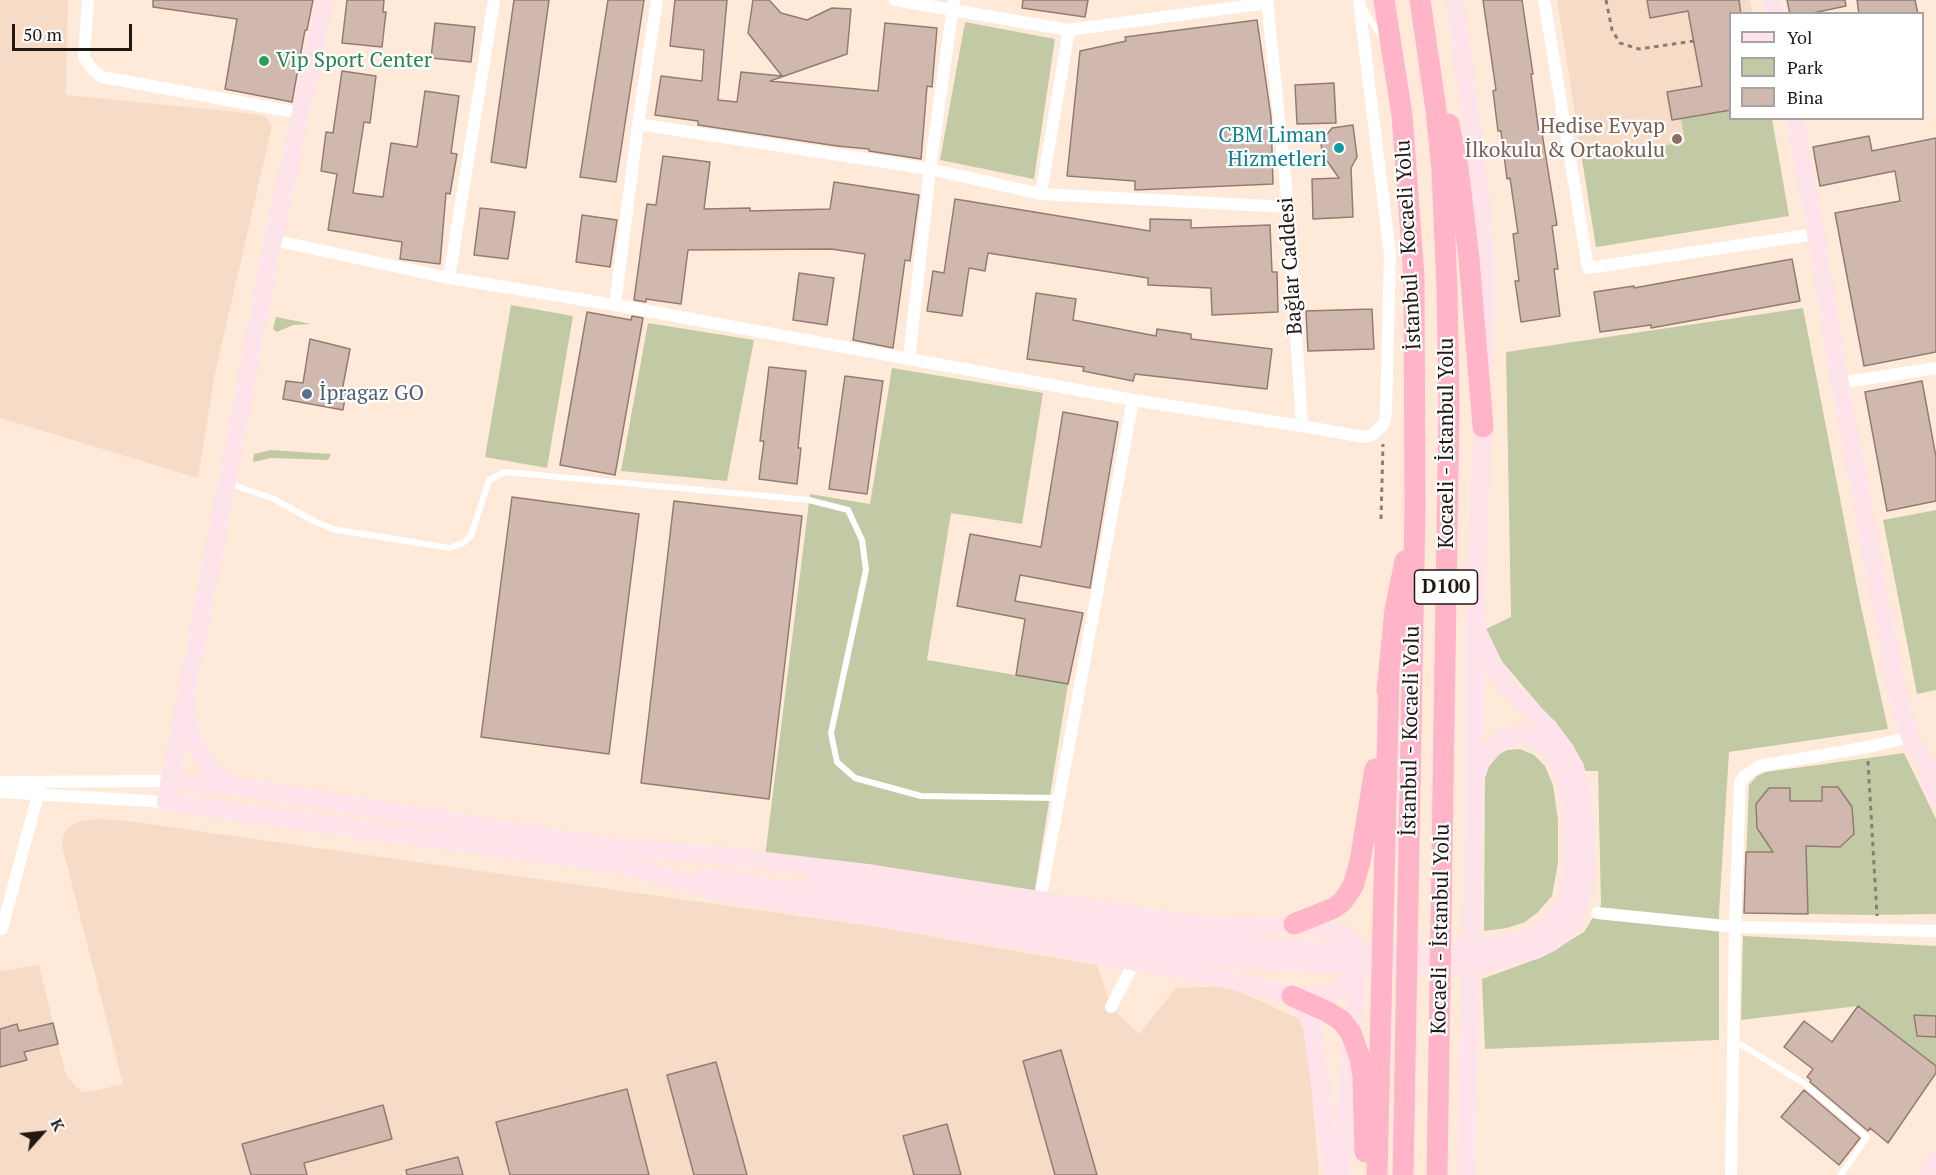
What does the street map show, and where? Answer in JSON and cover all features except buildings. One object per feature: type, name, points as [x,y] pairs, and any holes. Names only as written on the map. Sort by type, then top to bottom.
[{"type":"highway","name":"İstanbul - Kocaeli Yolu","points":[[1384,0],[1402,115],[1414,277],[1415,513],[1403,1175]]},
{"type":"highway","name":"Kocaeli - İstanbul Yolu","points":[[1420,0],[1437,120],[1445,217],[1449,403],[1437,1175]]},
{"type":"highway","points":[[1428,57],[1452,138],[1458,168],[1469,259],[1483,427]]},
{"type":"highway","points":[[1294,924],[1334,908],[1343,901],[1353,886],[1360,862],[1370,805],[1389,678],[1395,610],[1415,513]]},
{"type":"highway","points":[[1377,1175],[1389,678]]},
{"type":"highway","points":[[1292,996],[1341,1020],[1351,1033],[1360,1058],[1363,1076],[1366,1175]]},
{"type":"main road","points":[[324,0],[301,117],[273,240],[166,802],[620,856],[705,854],[867,873],[1192,924],[1239,927],[1294,924],[1323,928],[1343,934],[1353,943],[1359,966],[1351,1033],[1341,1175]]},
{"type":"main road","points":[[1455,0],[1475,147],[1485,250],[1486,335],[1475,626],[1475,780],[1466,1175]]},
{"type":"main road","points":[[1795,120],[1840,383],[1897,687],[1910,737],[1931,768],[1932,788],[1936,794]]},
{"type":"main road","points":[[1013,917],[1117,944],[1202,957],[1270,963],[1421,966],[1484,963],[1536,950],[1552,942],[1572,923],[1584,892],[1586,822],[1581,788],[1575,767],[1563,747],[1548,727],[1510,690],[1498,674],[1475,626]]},
{"type":"main road","points":[[185,702],[190,732],[201,755],[215,774],[230,785]]},
{"type":"main road","points":[[169,781],[230,785],[620,856],[1013,917],[1194,941],[1273,948],[1404,952],[1492,946],[1514,942],[1532,936],[1546,927],[1558,917],[1567,902],[1573,854],[1570,803],[1566,782],[1554,758],[1537,740],[1527,735],[1517,735],[1498,742],[1487,753],[1481,762],[1475,780]]},
{"type":"main road","points":[[620,856],[725,893],[1036,943],[1226,978],[1292,996],[1318,996],[1340,989],[1359,966]]},
{"type":"main road","points":[[1292,996],[1306,1013],[1312,1027],[1333,1175]]},
{"type":"main road","points":[[1929,1175],[1936,1159]]},
{"type":"street","points":[[87,0],[84,57],[92,69],[102,77],[294,112],[301,117]]},
{"type":"street","points":[[449,278],[494,0]]},
{"type":"street","points":[[615,305],[638,124],[657,0]]},
{"type":"street","points":[[895,0],[954,5],[1069,30],[1267,1]]},
{"type":"street","points":[[1544,0],[1588,268],[1816,234]]},
{"type":"street","name":"Bağlar Caddesi","points":[[1267,1],[1288,207],[1302,426]]},
{"type":"street","points":[[273,240],[449,278],[615,305],[1133,400],[1364,437],[1372,435],[1384,424],[1386,413],[1390,254],[1359,1]]},
{"type":"street","points":[[909,359],[930,169],[954,5]]},
{"type":"street","points":[[1041,194],[1069,30]]},
{"type":"street","points":[[638,124],[930,169],[1041,194],[1288,207]]},
{"type":"street","points":[[1840,383],[1936,368]]},
{"type":"street","points":[[1040,900],[1133,400]]},
{"type":"street","points":[[1731,1175],[1740,783],[1744,776],[1760,766],[1868,747],[1910,737]]},
{"type":"street","points":[[0,792],[169,781]]},
{"type":"street","points":[[0,782],[39,789],[166,802]]},
{"type":"street","points":[[2,929],[39,789]]},
{"type":"street","points":[[1597,913],[1735,927],[1936,931]]},
{"type":"street","points":[[1111,1007],[1135,962]]},
{"type":"lane","points":[[1359,1],[1394,57]]},
{"type":"lane","points":[[228,483],[274,499],[332,529],[450,548],[463,543],[471,536],[489,480],[505,472],[809,500],[848,510],[862,540],[866,570],[831,733],[837,762],[855,778],[921,796],[1059,798]]},
{"type":"lane","points":[[1733,1043],[1740,1044],[1805,1084],[1867,1137],[1841,1175]]},
{"type":"path","points":[[1606,0],[1612,30],[1620,43],[1639,49],[1694,41]]},
{"type":"path","points":[[1382,493],[1382,519]]},
{"type":"path","points":[[1868,747],[1878,930]]},
{"type":"shaded area","points":[[0,0],[68,0],[66,95],[239,112],[265,116],[272,126],[215,373],[198,478],[0,418]]},
{"type":"shaded area","name":"Hedise Evyap İlkokulu & Ortaokulu","points":[[1557,0],[1750,0],[1753,12],[1729,12],[1729,120],[1772,120],[1789,216],[1596,247]]},
{"type":"shaded area","points":[[120,820],[871,926],[1097,965],[1111,1007],[1139,1034],[1176,988],[1227,986],[1306,1022],[1319,1175],[0,1175],[0,971],[39,965],[66,1075],[76,1087],[83,1092],[123,1084],[62,846],[63,835],[69,827],[80,821]]},
{"type":"green space","points":[[965,22],[1055,39],[1034,179],[940,160]]},
{"type":"green space","points":[[1729,110],[1729,120],[1772,120],[1789,216],[1596,247],[1582,159],[1685,142],[1681,119]]},
{"type":"green space","points":[[511,305],[573,316],[547,468],[485,457]]},
{"type":"green space","points":[[1803,308],[1860,602],[1888,729],[1729,752],[1719,912],[1719,1040],[1485,1049],[1482,979],[1542,957],[1584,932],[1601,905],[1598,771],[1585,771],[1573,745],[1494,652],[1486,629],[1511,617],[1506,352]]},
{"type":"green space","points":[[276,317],[311,324],[293,325],[277,332],[273,329]]},
{"type":"green space","points":[[648,323],[754,340],[727,481],[621,471]]},
{"type":"green space","points":[[892,368],[1043,393],[1022,524],[951,513],[927,660],[1068,684],[1033,901],[765,857],[810,494],[870,504]]},
{"type":"green space","points":[[271,450],[331,454],[328,460],[271,458],[253,462],[254,454]]},
{"type":"green space","points":[[1936,510],[1936,690],[1917,694],[1883,520]]},
{"type":"green space","points":[[1520,749],[1534,755],[1545,766],[1553,785],[1558,820],[1558,863],[1552,896],[1537,913],[1525,922],[1507,928],[1484,931],[1485,766],[1494,757],[1507,750]]},
{"type":"green space","points":[[1904,753],[1936,819],[1936,914],[1744,913],[1749,785],[1757,776],[1766,772]]},
{"type":"green space","points":[[1743,936],[1936,946],[1936,1066],[1858,1006],[1741,1020]]},
{"type":"place","name":"Vip Sport Center","points":[[264,61]]},
{"type":"place","name":"Hedise Evyap İlkokulu & Ortaokulu","points":[[1677,139]]},
{"type":"place","name":"CBM Liman Hizmetleri","points":[[1339,148]]},
{"type":"place","name":"İpragaz GO","points":[[307,394]]}]
